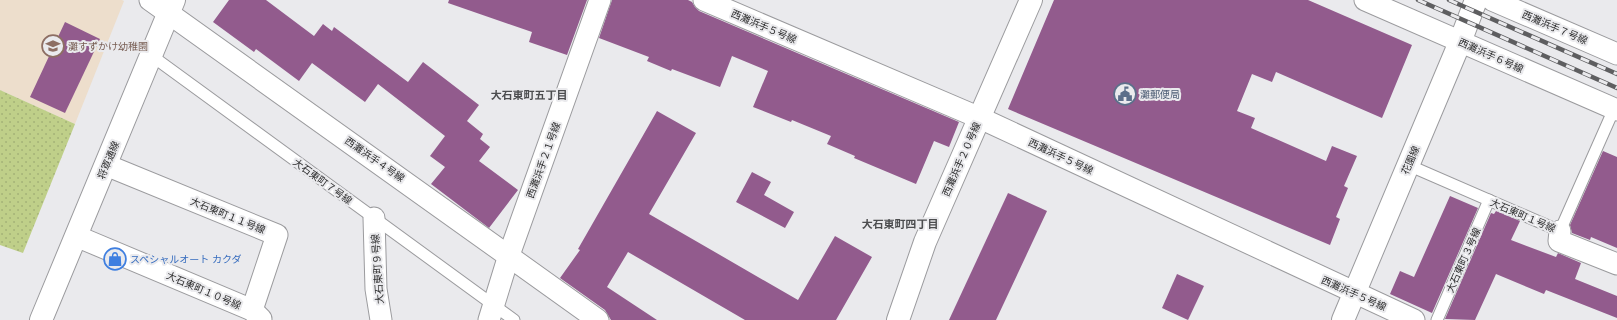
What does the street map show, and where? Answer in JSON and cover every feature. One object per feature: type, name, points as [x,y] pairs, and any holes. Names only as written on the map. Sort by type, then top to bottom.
[{"type":"street","name":"西灘浜手４号線","points":[[150,0],[172,7],[598,320]]},
{"type":"street","name":"西灘浜手２１号線","points":[[491,313],[509,255],[600,0]]},
{"type":"street","name":"西灘浜手５号線","points":[[704,0],[980,118],[1354,294],[1414,320]]},
{"type":"street","name":"西灘浜手２０号線","points":[[898,320],[925,242],[1030,0]]},
{"type":"street","name":"西灘浜手６号線","points":[[1365,0],[1616,110]]},
{"type":"street","name":"花園線","points":[[1343,320],[1460,42],[1476,0]]},
{"type":"street","name":"西灘浜手７号線","points":[[1492,0],[1617,54]]},
{"type":"street","name":"将軍通線","points":[[41,320],[172,7]]},
{"type":"street","name":"大石東町１１号線","points":[[106,165],[277,235],[257,315]]},
{"type":"street","name":"大石東町９号線","points":[[374,218],[376,289],[381,320]]},
{"type":"street","points":[[1560,231],[1559,241],[1617,264]]},
{"type":"street","name":"大石東町１０号線","points":[[76,236],[257,315]]},
{"type":"lane","name":"大石東町７号線","points":[[152,56],[374,218],[491,313],[514,320]]},
{"type":"lane","name":"大石東町１号線","points":[[1408,165],[1560,231],[1616,110]]},
{"type":"lane","name":"大石東町３号線","points":[[1436,320],[1489,200]]},
{"type":"shaded area","name":"灘すずかけ幼稚園","points":[[0,0],[124,1],[75,124],[0,90]]},
{"type":"green space","points":[[0,90],[75,124],[23,253],[0,245]]},
{"type":"building","points":[[229,0],[266,0],[314,36],[323,24],[332,31],[334,27],[408,82],[423,62],[479,105],[467,121],[483,134],[480,139],[490,147],[479,161],[518,190],[489,228],[431,184],[445,167],[430,156],[445,136],[378,84],[365,102],[312,63],[299,81],[256,49],[254,52],[213,22]]},
{"type":"building","points":[[449,0],[587,0],[567,55],[529,42],[532,32],[448,3]]},
{"type":"building","points":[[612,0],[688,0],[692,2],[699,11],[959,122],[949,147],[934,141],[916,184],[854,158],[855,156],[827,144],[831,136],[792,120],[791,122],[753,107],[768,71],[732,56],[720,87],[672,69],[671,71],[647,61],[649,57],[599,38]]},
{"type":"building","points":[[1054,0],[1308,0],[1412,45],[1382,118],[1276,72],[1272,82],[1252,74],[1237,111],[1255,118],[1251,128],[1326,161],[1332,146],[1357,156],[1344,186],[1348,188],[1336,217],[1340,219],[1330,245],[1008,109]]},
{"type":"building","points":[[65,22],[100,39],[65,113],[30,97]]},
{"type":"building","points":[[657,111],[696,133],[649,214],[798,300],[835,236],[872,257],[836,320],[745,320],[628,252],[607,287],[657,320],[611,320],[605,310],[560,278],[580,250],[578,249]]},
{"type":"building","points":[[1603,151],[1617,157],[1617,248],[1591,237],[1590,240],[1572,233],[1570,225]]},
{"type":"building","points":[[752,172],[771,182],[764,195],[794,212],[785,228],[736,202]]},
{"type":"building","points":[[1008,193],[1047,211],[996,320],[949,320]]},
{"type":"building","points":[[1450,196],[1478,208],[1432,313],[1390,294],[1400,271],[1414,277]]},
{"type":"building","points":[[1496,211],[1520,221],[1511,240],[1556,257],[1558,253],[1581,263],[1575,279],[1617,296],[1617,318],[1546,290],[1544,294],[1496,274],[1475,320],[1445,319],[1491,213],[1494,214]]},
{"type":"building","points":[[1177,274],[1204,286],[1188,320],[1162,308]]},
{"type":"railway","points":[[1418,0],[1617,88]]},
{"type":"railway","points":[[1449,0],[1617,74]]},
{"type":"place","name":"灘すずかけ幼稚園","points":[[53,46]]},
{"type":"place","name":"灘郵便局","points":[[1125,94]]},
{"type":"place","name":"スペシャルオート カクダ","points":[[115,259]]},
{"type":"district","name":"大石東町五丁目","points":[[529,95]]},
{"type":"district","name":"大石東町四丁目","points":[[900,224]]}]
